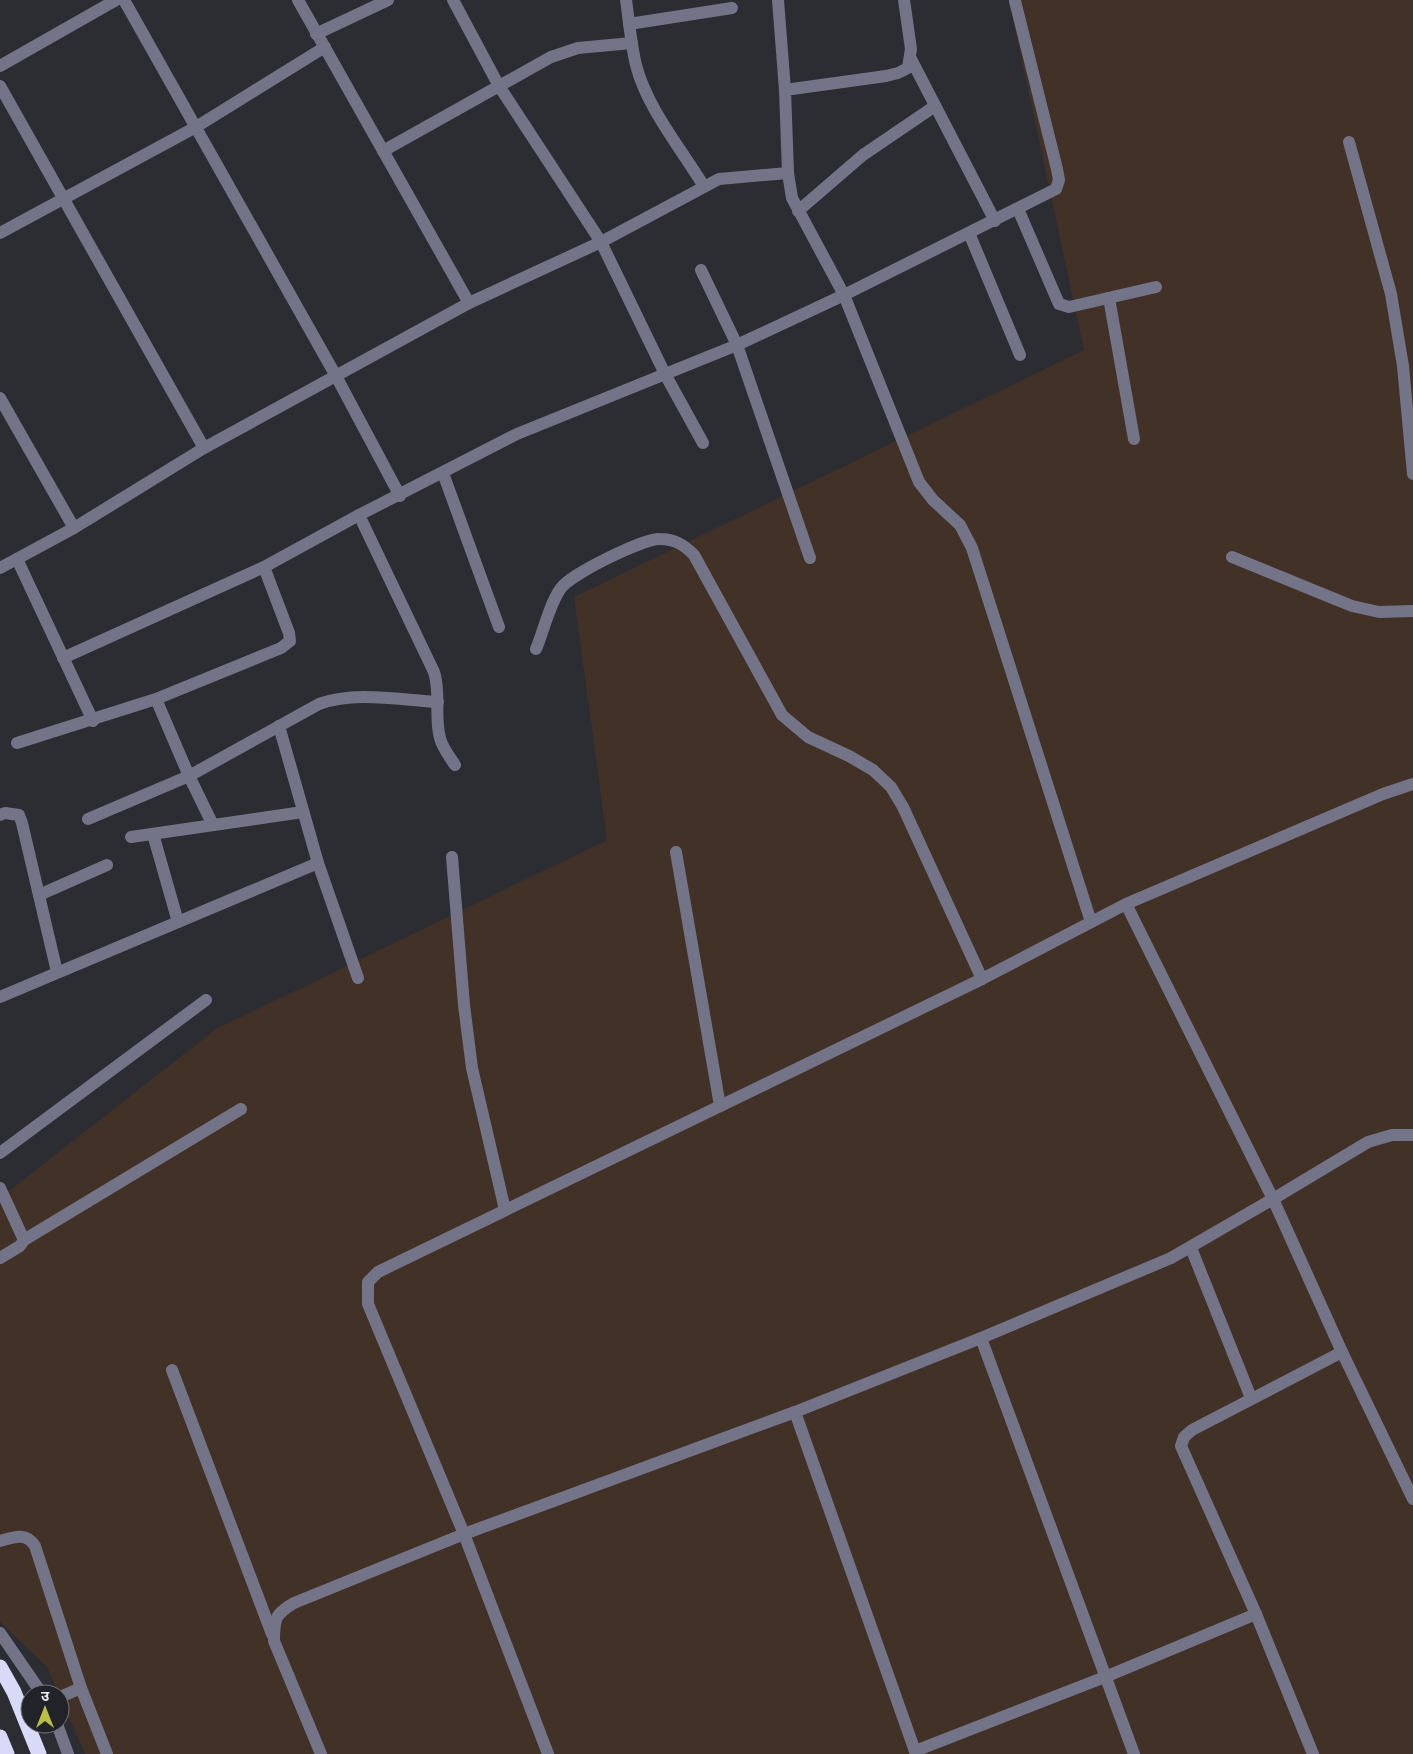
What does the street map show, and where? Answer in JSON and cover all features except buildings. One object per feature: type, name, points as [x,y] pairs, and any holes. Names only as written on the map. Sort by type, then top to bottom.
[{"type":"highway","points":[[0,1667],[20,1702]]},
{"type":"highway","points":[[33,1734],[39,1754]]},
{"type":"highway","points":[[0,1737],[7,1754]]},
{"type":"street","points":[[0,66],[116,0]]},
{"type":"street","points":[[124,0],[336,376],[400,496]]},
{"type":"street","points":[[298,0],[469,302]]},
{"type":"street","points":[[316,34],[388,0]]},
{"type":"street","points":[[453,0],[499,86],[601,242],[665,374],[703,443]]},
{"type":"street","points":[[626,0],[636,66],[649,98],[703,185]]},
{"type":"street","points":[[778,0],[785,90],[788,173],[792,198],[844,295],[919,482],[933,500],[960,525],[972,548],[1091,922]]},
{"type":"street","points":[[904,0],[911,59],[995,220]]},
{"type":"street","points":[[63,658],[264,567],[359,515],[400,496],[542,422],[737,345],[844,295],[1056,190],[1059,180],[1014,1]]},
{"type":"street","points":[[629,24],[732,8]]},
{"type":"street","points":[[383,150],[565,51],[591,45],[632,43]]},
{"type":"street","points":[[0,233],[196,126],[325,47]]},
{"type":"street","points":[[785,90],[898,73],[908,68],[911,59]]},
{"type":"street","points":[[0,86],[204,448]]},
{"type":"street","points":[[798,211],[863,155],[935,106]]},
{"type":"street","points":[[1349,142],[1391,294],[1403,366],[1413,474]]},
{"type":"street","points":[[0,568],[74,528],[204,448],[469,302],[601,242],[703,185],[738,175],[788,173]]},
{"type":"street","points":[[1018,209],[1059,304],[1069,307],[1156,287]]},
{"type":"street","points":[[969,233],[1020,355]]},
{"type":"street","points":[[701,270],[737,345],[810,558]]},
{"type":"street","points":[[1109,298],[1134,439]]},
{"type":"street","points":[[0,398],[3,413],[74,528]]},
{"type":"street","points":[[442,473],[499,627]]},
{"type":"street","points":[[359,515],[434,672],[437,680],[440,741],[454,765]]},
{"type":"street","points":[[536,649],[560,589],[578,573],[652,540],[673,540],[686,547],[694,555],[782,714],[808,737],[857,760],[873,770],[892,787],[904,807],[982,979]]},
{"type":"street","points":[[1232,557],[1352,606],[1379,612],[1413,611]]},
{"type":"street","points":[[17,559],[92,720]]},
{"type":"street","points":[[17,743],[156,699],[281,648],[290,641],[289,633],[264,567]]},
{"type":"street","points":[[88,820],[189,776],[319,704],[346,696],[438,702]]},
{"type":"street","points":[[156,699],[189,776],[213,825]]},
{"type":"street","points":[[279,726],[318,862],[358,978]]},
{"type":"street","points":[[548,1754],[464,1534],[368,1304],[368,1282],[378,1272],[982,979],[1126,904],[1383,794],[1413,784]]},
{"type":"street","points":[[131,837],[303,812]]},
{"type":"street","points":[[0,815],[5,813],[18,815],[58,972]]},
{"type":"street","points":[[153,834],[178,922]]},
{"type":"street","points":[[676,852],[720,1106]]},
{"type":"street","points":[[452,857],[464,1005],[472,1068],[505,1210]]},
{"type":"street","points":[[0,997],[318,862]]},
{"type":"street","points":[[39,895],[108,865]]},
{"type":"street","points":[[1126,904],[1273,1199],[1342,1352],[1413,1499]]},
{"type":"street","points":[[0,1153],[206,1000]]},
{"type":"street","points":[[0,1258],[20,1246],[24,1240],[241,1109]]},
{"type":"street","points":[[274,1641],[274,1624],[280,1611],[294,1602],[464,1534],[795,1412],[981,1338],[1151,1267],[1191,1248],[1368,1142],[1392,1135],[1413,1135]]},
{"type":"street","points":[[0,1188],[24,1240]]},
{"type":"street","points":[[1191,1248],[1252,1398]]},
{"type":"street","points":[[981,1338],[1134,1754]]},
{"type":"street","points":[[1313,1754],[1256,1614],[1181,1446],[1184,1437],[1192,1430],[1342,1352]]},
{"type":"street","points":[[172,1370],[274,1641],[321,1754]]},
{"type":"street","points":[[795,1412],[916,1752],[1105,1677],[1256,1614]]},
{"type":"street","points":[[0,1541],[16,1536],[26,1537],[35,1546],[81,1688],[107,1754]]},
{"type":"street","points":[[0,1633],[35,1684]]},
{"type":"street","points":[[70,1693],[81,1688]]},
{"type":"street","points":[[61,1734],[68,1754]]},
{"type":"shaded area","points":[[1009,0],[1413,0],[1413,1754],[85,1754],[70,1720],[70,1684],[54,1684],[47,1667],[0,1622],[0,1198],[216,1029],[607,840],[574,597],[1084,350]]}]
